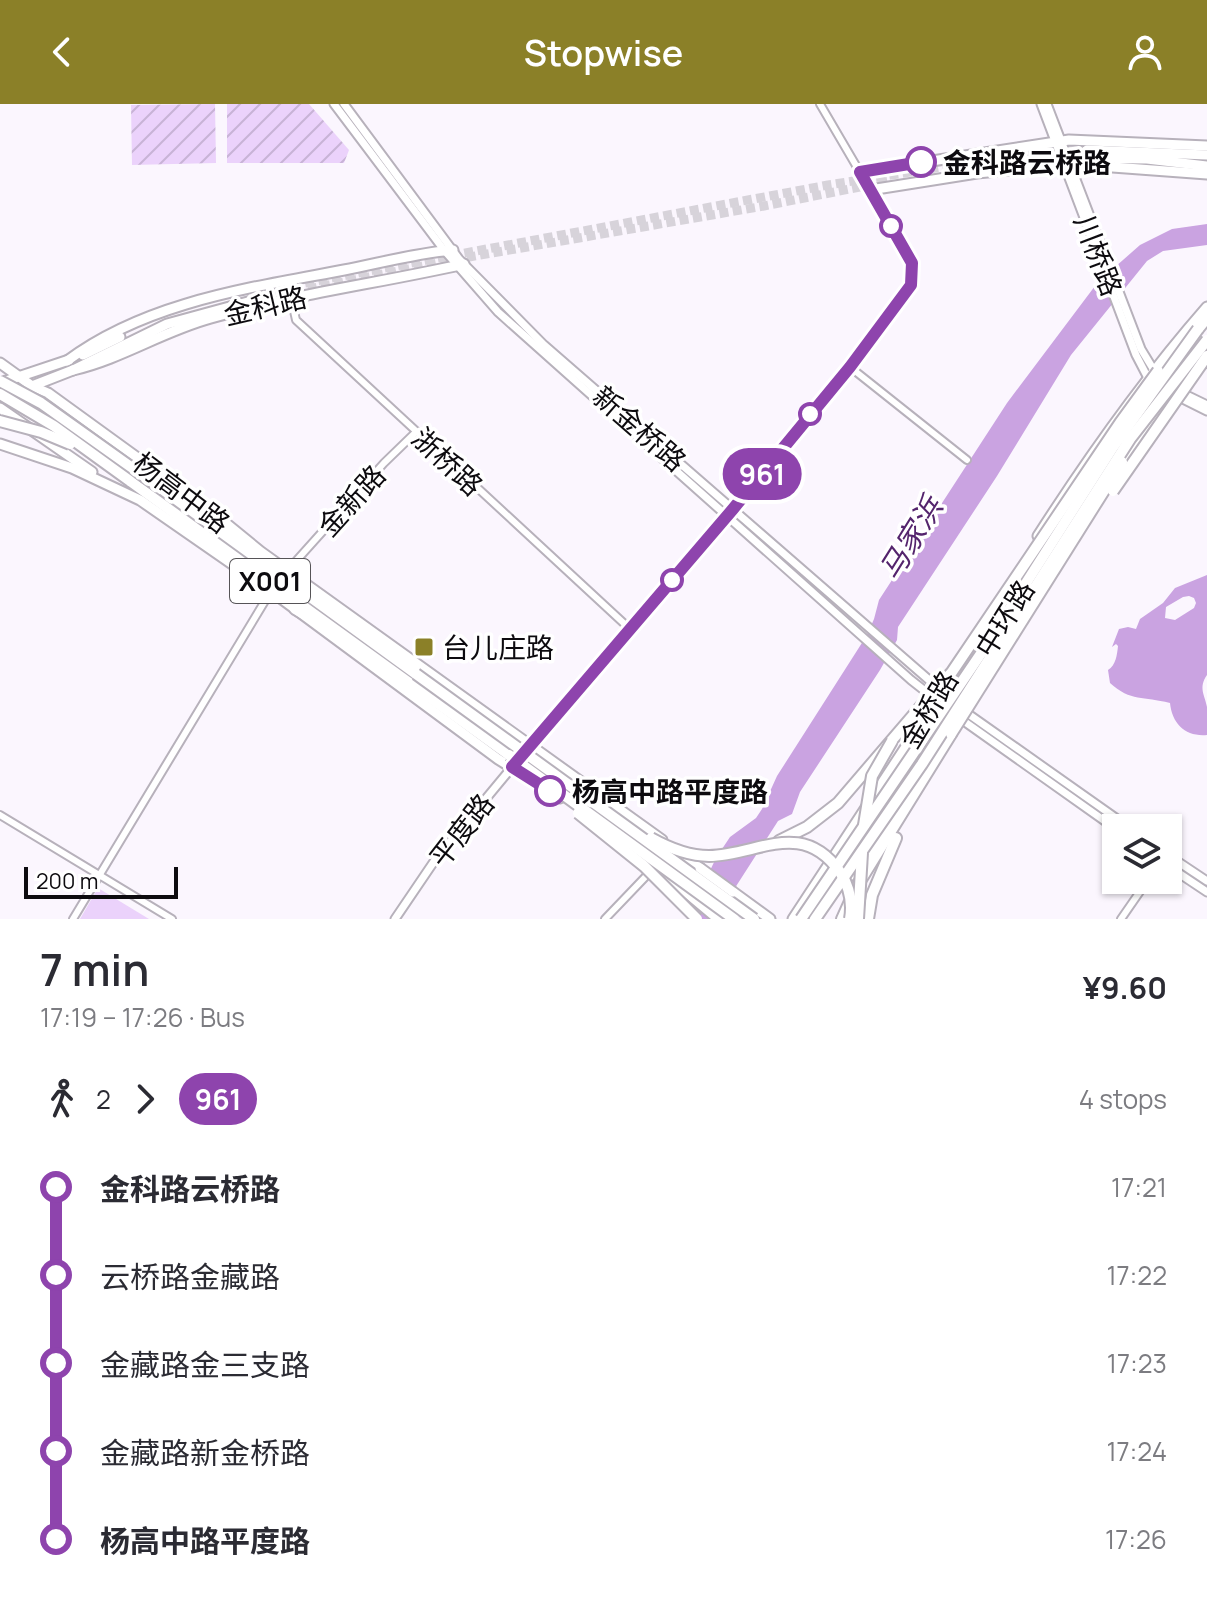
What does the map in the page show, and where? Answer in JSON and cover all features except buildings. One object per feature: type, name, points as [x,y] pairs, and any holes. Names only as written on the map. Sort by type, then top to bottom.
[{"type":"highway","name":"中环路","points":[[803,919],[982,652],[1121,435],[1207,318]]},
{"type":"highway","points":[[554,774],[636,829],[684,853],[723,855],[779,841],[807,827],[838,803],[952,672],[1143,390],[1172,354],[1198,329]]},
{"type":"highway","name":"中环路","points":[[817,919],[929,754],[1064,538],[1140,424],[1207,340]]},
{"type":"highway","points":[[1088,520],[1105,502],[1207,353]]},
{"type":"highway","points":[[0,374],[41,403]]},
{"type":"highway","name":"X001","points":[[0,382],[41,403]]},
{"type":"highway","points":[[0,396],[54,426],[130,481]]},
{"type":"highway","name":"杨高中路","points":[[41,403],[311,598],[509,755],[734,919]]},
{"type":"highway","name":"X001","points":[[0,421],[62,440],[130,481]]},
{"type":"highway","points":[[842,919],[862,877],[919,790],[982,682],[1088,520],[1125,458],[1140,424]]},
{"type":"highway","name":"杨高中路","points":[[130,481],[372,655],[413,678],[554,774],[754,919]]},
{"type":"highway","points":[[228,527],[266,565]]},
{"type":"highway","points":[[311,598],[372,633]]},
{"type":"highway","points":[[295,609],[372,655]]},
{"type":"highway","points":[[929,754],[982,682]]},
{"type":"highway","points":[[858,919],[868,791],[877,763],[892,741]]},
{"type":"highway","points":[[509,755],[644,866],[697,919]]},
{"type":"highway","points":[[868,919],[872,895],[919,790]]},
{"type":"highway","points":[[779,841],[807,846],[833,862],[844,878],[850,895],[850,919]]},
{"type":"main road","points":[[860,172],[1059,142],[1207,146]]},
{"type":"main road","points":[[1207,155],[1088,154],[1207,166]]},
{"type":"main road","points":[[870,190],[977,173],[1068,164],[1207,174]]},
{"type":"main road","name":"金科路","points":[[70,366],[90,344],[153,316],[218,295],[448,250]]},
{"type":"main road","name":"金科路","points":[[0,382],[36,372],[101,364],[187,325],[290,298],[460,265]]},
{"type":"main road","name":"金科路","points":[[0,396],[32,386],[167,316],[254,296]]},
{"type":"main road","name":"金桥路","points":[[939,689],[1086,462],[1149,374],[1207,307]]},
{"type":"main road","name":"金桥路","points":[[817,919],[1086,516],[1174,392],[1207,353]]},
{"type":"main road","name":"杨高中路","points":[[0,363],[32,386],[48,393],[372,633],[770,919]]},
{"type":"main road","points":[[0,408],[108,483]]},
{"type":"main road","name":"X001","points":[[0,444],[108,483]]},
{"type":"main road","name":"杨高中路","points":[[108,483],[140,500],[655,866],[718,919]]},
{"type":"main road","points":[[905,783],[908,761],[939,712],[939,689]]},
{"type":"main road","name":"金桥路","points":[[793,919],[938,702]]},
{"type":"main road","name":"金桥路","points":[[845,880],[862,865],[956,711]]},
{"type":"main road","points":[[803,919],[830,880],[833,858]]},
{"type":"street","name":"新金桥路","points":[[334,104],[460,265],[521,333],[939,689],[956,711],[967,713],[1110,814]]},
{"type":"street","name":"新金桥路","points":[[344,104],[448,250]]},
{"type":"street","points":[[531,745],[730,512],[850,367],[907,292],[913,277],[909,256],[820,104]]},
{"type":"street","name":"川桥路","points":[[1044,104],[1149,374]]},
{"type":"street","name":"浙桥路","points":[[287,280],[296,320],[630,629]]},
{"type":"street","points":[[850,367],[967,460]]},
{"type":"street","points":[[1149,374],[1174,392],[1207,408]]},
{"type":"street","name":"金新路","points":[[288,570],[416,432]]},
{"type":"street","name":"新金桥路","points":[[730,512],[859,634],[938,702],[956,711],[1102,819]]},
{"type":"street","points":[[73,919],[269,594]]},
{"type":"street","name":"平度路","points":[[395,919],[435,860],[531,745]]},
{"type":"street","points":[[0,815],[172,919]]},
{"type":"street","points":[[1182,864],[1207,881]]},
{"type":"street","points":[[605,919],[655,866]]},
{"type":"street","points":[[1182,875],[1207,892]]},
{"type":"street","points":[[1121,919],[1138,894]]},
{"type":"shaded area","points":[[215,104],[216,163],[132,165],[131,105]]},
{"type":"shaded area","points":[[227,104],[309,104],[349,150],[344,163],[227,163]]},
{"type":"shaded area","points":[[1207,224],[1207,245],[1163,251],[1147,261],[1071,355],[997,476],[898,627],[897,640],[880,670],[800,792],[792,814],[778,821],[715,919],[687,919],[716,858],[730,837],[756,818],[762,809],[777,776],[867,635],[879,600],[1007,403],[1098,282],[1140,245],[1172,229]]},
{"type":"shaded area","points":[[1207,575],[1207,675],[1203,688],[1207,735],[1193,734],[1181,728],[1170,703],[1131,696],[1110,683],[1108,670],[1117,656],[1118,646],[1112,647],[1119,629],[1136,629],[1140,619],[1163,603],[1175,588]],"holes":[[[1183,597],[1194,598],[1194,608],[1175,620],[1165,618],[1166,607]]]},
{"type":"shaded area","points":[[98,888],[149,919],[80,919]]},
{"type":"tunnel","points":[[252,293],[828,185],[1025,154],[1087,150]]},
{"type":"tunnel","points":[[1012,162],[1088,158]]},
{"type":"tunnel","points":[[255,300],[452,260],[890,181]]},
{"type":"bus line","name":"961","points":[[550,791],[512,767],[733,509],[850,367],[907,292],[913,277],[912,263],[860,172],[921,162]]},
{"type":"place","name":"金科路云桥路","points":[[921,162]]},
{"type":"place","name":"台儿庄路","points":[[424,647]]},
{"type":"place","name":"杨高中路平度路","points":[[550,791]]},
{"type":"water label","name":"马家浜","points":[[910,538]]}]
